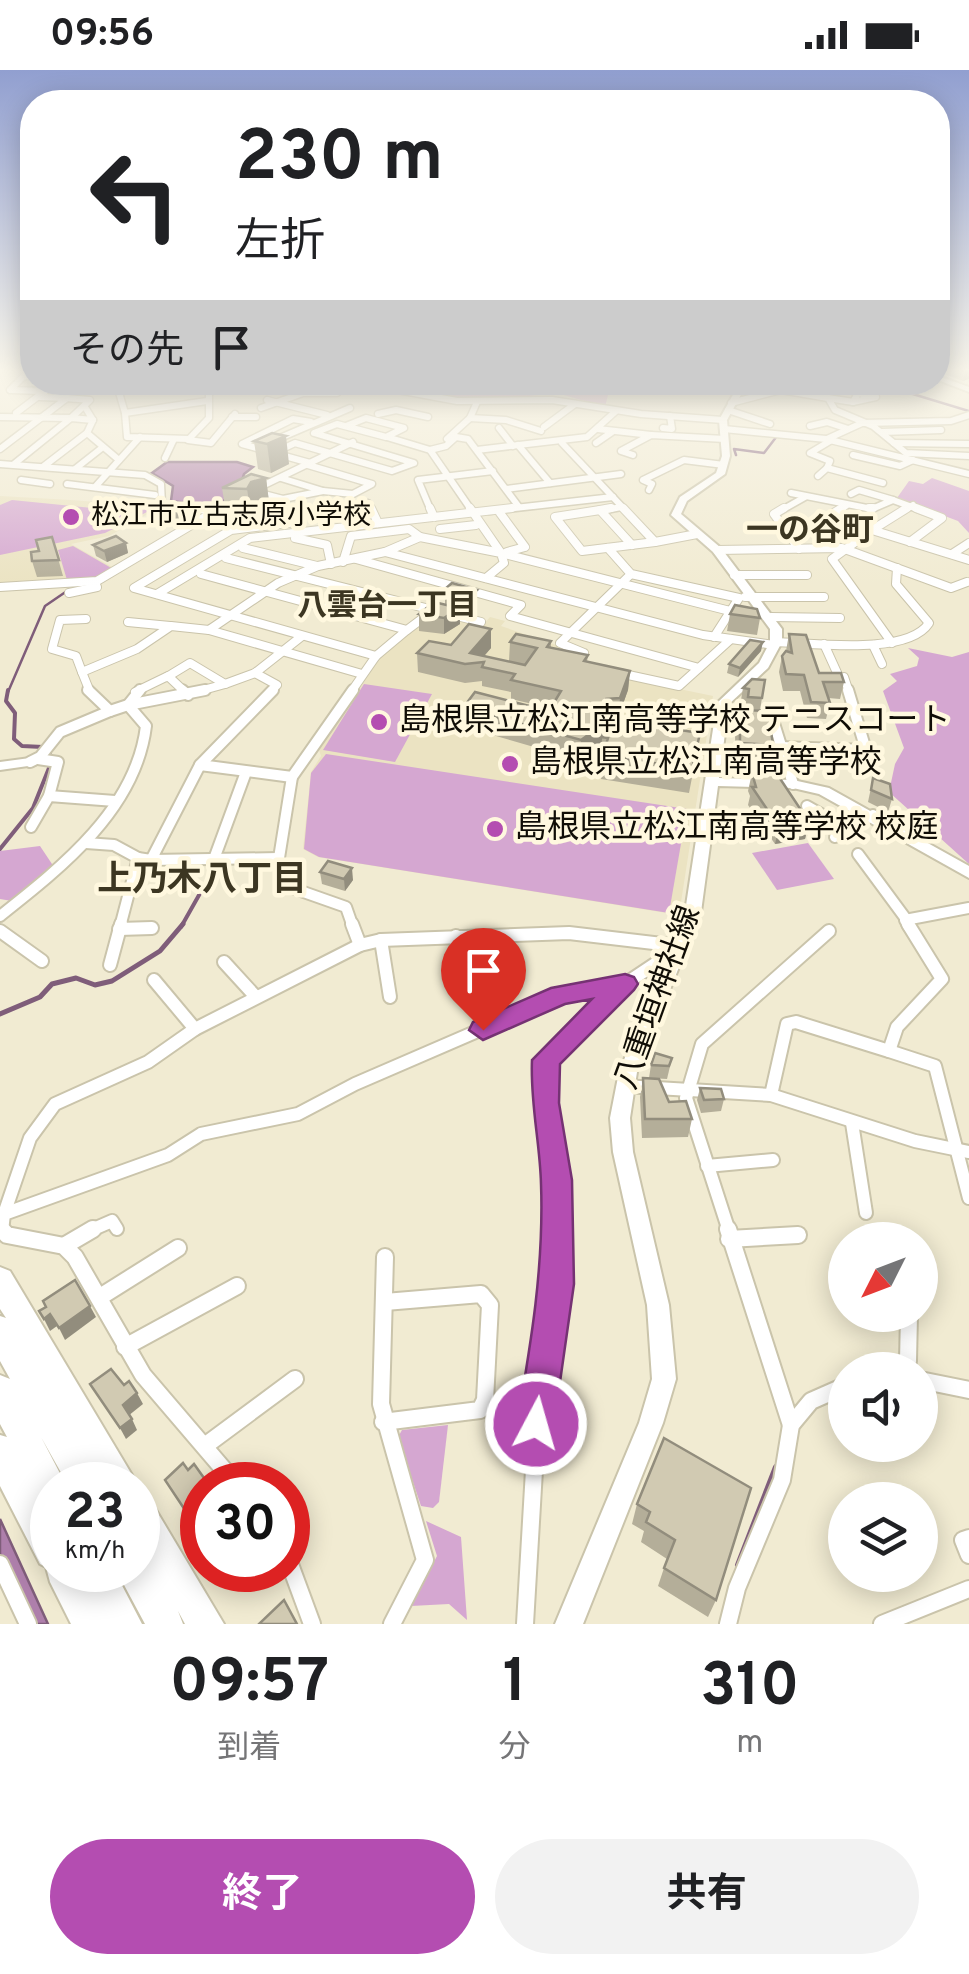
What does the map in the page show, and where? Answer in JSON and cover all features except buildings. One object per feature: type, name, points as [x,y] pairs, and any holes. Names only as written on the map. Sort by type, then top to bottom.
[{"type":"highway","points":[[0,1281],[107,1462]]},
{"type":"highway","points":[[0,1330],[30,1467]]},
{"type":"highway","points":[[0,1391],[37,1462]]},
{"type":"highway","points":[[20,1428],[59,1462]]},
{"type":"highway","points":[[160,1548],[206,1624]]},
{"type":"highway","points":[[73,1592],[90,1624]]},
{"type":"highway","points":[[106,1592],[124,1624]]},
{"type":"highway","points":[[147,1592],[166,1624]]},
{"type":"main road","points":[[720,714],[725,698],[760,670],[775,644],[771,617],[746,596],[717,550],[678,519],[678,506],[685,496],[716,479],[724,465],[727,443]]},
{"type":"main road","name":"八重垣神社線","points":[[568,1624],[652,1424],[664,1379],[658,1305],[620,1134],[624,1086],[697,896],[720,714]]},
{"type":"main road","points":[[0,766],[44,756]]},
{"type":"main road","points":[[710,782],[792,784],[838,796],[969,873]]},
{"type":"street","points":[[0,472],[40,443]]},
{"type":"street","points":[[44,467],[74,443]]},
{"type":"street","points":[[97,443],[118,460]]},
{"type":"street","points":[[94,488],[135,443]]},
{"type":"street","points":[[165,458],[172,443]]},
{"type":"street","points":[[245,443],[242,444],[374,484],[353,494],[323,491],[280,478]]},
{"type":"street","points":[[257,448],[268,443]]},
{"type":"street","points":[[274,453],[295,443],[392,472],[414,463],[346,443]]},
{"type":"street","points":[[0,587],[91,582],[214,511],[354,443]]},
{"type":"street","points":[[405,443],[430,450],[450,443]]},
{"type":"street","points":[[471,443],[519,508]]},
{"type":"street","points":[[512,443],[550,484]]},
{"type":"street","points":[[476,450],[562,443],[655,542]]},
{"type":"street","points":[[632,455],[621,451],[636,443]]},
{"type":"street","points":[[818,476],[830,461],[810,452],[824,443]]},
{"type":"street","points":[[839,443],[969,474]]},
{"type":"street","points":[[893,443],[969,444]]},
{"type":"street","points":[[893,443],[904,452],[934,457]]},
{"type":"street","points":[[75,469],[103,448]]},
{"type":"street","points":[[430,450],[501,553],[504,563],[486,578]]},
{"type":"street","points":[[904,452],[969,456]]},
{"type":"street","points":[[853,455],[898,466],[913,460]]},
{"type":"street","points":[[643,480],[684,460],[724,465]]},
{"type":"street","points":[[0,464],[157,480],[162,504],[214,511]]},
{"type":"street","points":[[36,482],[56,468]]},
{"type":"street","points":[[827,468],[883,483]]},
{"type":"street","points":[[447,542],[415,476],[493,472]]},
{"type":"street","points":[[506,490],[625,475],[652,484],[650,490]]},
{"type":"street","points":[[22,480],[50,484]]},
{"type":"street","points":[[67,484],[155,494]]},
{"type":"street","points":[[851,494],[856,490],[912,505],[942,518],[910,542]]},
{"type":"street","points":[[253,491],[291,498],[323,491]]},
{"type":"street","points":[[791,493],[874,509],[893,500]]},
{"type":"street","points":[[437,522],[473,512],[612,497]]},
{"type":"street","points":[[799,550],[774,514],[805,497]]},
{"type":"street","points":[[291,498],[297,518],[296,535]]},
{"type":"street","points":[[376,656],[134,588],[234,529],[368,503],[378,524]]},
{"type":"street","points":[[892,642],[832,560],[842,548],[912,505]]},
{"type":"street","points":[[791,538],[846,506]]},
{"type":"street","points":[[622,508],[555,518],[582,551],[698,534]]},
{"type":"street","points":[[600,510],[632,545]]},
{"type":"street","points":[[272,512],[297,518]]},
{"type":"street","points":[[500,513],[525,547],[501,553]]},
{"type":"street","points":[[157,594],[223,557],[248,538],[378,524],[476,524]]},
{"type":"street","points":[[344,562],[351,536],[409,529],[420,536],[730,610]]},
{"type":"street","points":[[872,530],[969,560]]},
{"type":"street","points":[[296,535],[327,545],[332,564]]},
{"type":"street","points":[[209,630],[265,591],[318,566],[385,552],[420,536]]},
{"type":"street","points":[[960,551],[969,542]]},
{"type":"street","points":[[243,548],[318,566]]},
{"type":"street","points":[[608,548],[631,574],[746,596],[824,597]]},
{"type":"street","points":[[717,550],[842,548],[954,589],[967,582]]},
{"type":"street","points":[[203,552],[481,622]]},
{"type":"street","points":[[385,552],[714,637],[775,644],[904,642],[930,625],[896,584],[897,568]]},
{"type":"street","points":[[356,559],[521,605],[510,616],[700,668]]},
{"type":"street","points":[[201,574],[407,630]]},
{"type":"street","points":[[595,668],[577,664],[582,652],[560,644],[618,582],[631,574]]},
{"type":"street","points":[[734,576],[807,575]]},
{"type":"street","points":[[69,593],[97,587],[91,582]]},
{"type":"street","points":[[24,597],[31,586]]},
{"type":"street","points":[[714,637],[730,610],[746,596]]},
{"type":"street","points":[[360,945],[346,907],[295,889],[281,875],[292,776],[376,656],[434,610]]},
{"type":"street","points":[[771,617],[840,618]]},
{"type":"street","points":[[86,618],[61,618],[52,649],[76,656],[86,688],[110,710]]},
{"type":"street","points":[[128,622],[209,630],[362,674]]},
{"type":"street","points":[[82,672],[138,649],[171,626]]},
{"type":"street","points":[[32,827],[49,796],[58,762],[44,756],[60,732],[110,710],[188,695],[255,673],[302,636]]},
{"type":"street","points":[[612,672],[679,686],[731,639]]},
{"type":"street","points":[[780,747],[866,750],[841,677],[824,644]]},
{"type":"street","points":[[873,645],[882,664]]},
{"type":"street","points":[[128,705],[135,692],[190,664],[224,684]]},
{"type":"street","points":[[151,860],[200,765],[277,685],[255,673]]},
{"type":"street","points":[[167,677],[188,695]]},
{"type":"street","points":[[0,916],[86,843],[144,755],[146,726],[128,705]]},
{"type":"street","points":[[720,714],[773,720],[792,784]]},
{"type":"street","points":[[200,765],[292,776]]},
{"type":"street","points":[[214,860],[246,772]]},
{"type":"street","points":[[49,796],[114,801]]},
{"type":"street","points":[[807,806],[851,830]]},
{"type":"street","points":[[835,838],[873,816]]},
{"type":"street","points":[[86,843],[114,846],[151,860],[280,858]]},
{"type":"street","points":[[858,854],[906,919],[906,926],[942,980],[898,1027],[889,1051]]},
{"type":"street","points":[[110,965],[138,858]]},
{"type":"street","points":[[906,919],[964,909],[969,922]]},
{"type":"street","points":[[119,928],[152,928]]},
{"type":"street","points":[[0,930],[42,961]]},
{"type":"street","points":[[728,1624],[738,1588],[782,1480],[791,1425],[686,1098],[702,1044],[829,931]]},
{"type":"street","points":[[117,1230],[112,1221],[106,1221],[64,1246],[7,1235],[2,1225],[30,1138],[48,1110],[77,1090],[148,1062],[195,1029],[256,997],[360,945],[381,940],[569,933],[681,946]]},
{"type":"street","points":[[456,936],[458,974]]},
{"type":"street","points":[[381,940],[390,997]]},
{"type":"street","points":[[525,1624],[539,1385],[558,1284],[557,1180],[545,1103],[546,1060],[625,984],[681,946]]},
{"type":"street","points":[[242,960],[226,965],[256,997]]},
{"type":"street","points":[[154,980],[195,1029]]},
{"type":"street","points":[[2,1225],[168,1154],[201,1134],[298,1114],[355,1084],[561,995],[625,984]]},
{"type":"street","points":[[772,1095],[787,1024],[796,1022],[935,1066],[963,1151],[969,1198]]},
{"type":"street","points":[[624,1086],[772,1095],[852,1123],[963,1151]]},
{"type":"street","points":[[852,1123],[866,1213]]},
{"type":"street","points":[[708,1166],[773,1160]]},
{"type":"street","points":[[730,1239],[798,1235]]},
{"type":"street","points":[[64,1246],[100,1297],[125,1348],[219,1462]]},
{"type":"street","points":[[100,1297],[178,1248]]},
{"type":"street","points":[[386,1257],[384,1422],[426,1560],[392,1624]]},
{"type":"street","points":[[125,1348],[237,1286]]},
{"type":"street","points":[[384,1422],[480,1410],[485,1400],[490,1305],[481,1294],[385,1302]]},
{"type":"street","points":[[206,1446],[294,1378]]},
{"type":"street","points":[[938,1384],[969,1390]]},
{"type":"street","points":[[791,1425],[811,1401],[828,1394]]},
{"type":"street","points":[[969,1538],[962,1540],[969,1554]]},
{"type":"street","points":[[0,1564],[28,1624]]},
{"type":"street","points":[[882,1624],[969,1589]]},
{"type":"street","points":[[300,1592],[312,1624]]},
{"type":"shaded area","points":[[167,462],[237,462],[253,467],[244,474],[237,495],[211,506],[171,501],[173,486],[152,473]]},
{"type":"shaded area","points":[[932,478],[969,491],[969,533],[958,521],[897,498],[909,481],[923,484]]},
{"type":"shaded area","name":"松江市立古志原小学校","points":[[0,496],[160,507],[109,536],[71,544],[114,568],[99,577],[0,584]]},
{"type":"shaded area","name":"松江市立古志原小学校","points":[[12,500],[122,511],[138,506],[153,509],[105,533],[0,555],[0,505]]},
{"type":"shaded area","points":[[73,546],[113,569],[93,578],[67,580],[58,550]]},
{"type":"shaded area","name":"島根県立松江南高等学校","points":[[437,612],[483,625],[490,617],[505,621],[501,626],[579,653],[573,667],[713,696],[679,915],[318,857],[303,849],[311,772],[321,756],[319,750],[381,656]]},
{"type":"shaded area","points":[[908,648],[952,657],[969,652],[969,864],[889,792],[895,764],[904,748],[883,691],[897,681],[890,674],[917,666],[919,658]]},
{"type":"shaded area","name":"島根県立松江南高等学校 テニスコート","points":[[364,684],[432,694],[395,762],[323,750]]},
{"type":"shaded area","name":"島根県立松江南高等学校 校庭","points":[[326,754],[687,809],[669,913],[319,857],[304,849],[311,773]]},
{"type":"shaded area","points":[[808,843],[834,879],[777,890],[752,853]]},
{"type":"shaded area","points":[[40,846],[54,867],[12,901],[0,899],[0,851]]},
{"type":"shaded area","points":[[448,1425],[439,1502],[433,1508],[421,1506],[398,1437],[402,1430]]},
{"type":"shaded area","points":[[0,1519],[30,1592],[48,1624],[31,1624],[0,1554]]},
{"type":"shaded area","points":[[426,1521],[461,1537],[467,1620],[449,1604],[411,1606],[437,1556]]},
{"type":"waterway","points":[[736,455],[734,449],[764,453],[772,443]]},
{"type":"waterway","points":[[8,692],[45,606],[67,591]]},
{"type":"waterway","points":[[0,849],[33,808],[53,758],[43,747],[22,746],[14,739],[15,713],[6,701],[8,690]]},
{"type":"waterway","points":[[182,925],[216,865]]},
{"type":"waterway","points":[[0,1014],[40,997],[52,984],[76,978],[95,985],[112,981],[160,951],[182,925]]},
{"type":"waterway","points":[[738,1565],[776,1467]]},
{"type":"place","name":"松江市立古志原小学校","points":[[71,517]]},
{"type":"place","name":"島根県立松江南高等学校 テニスコート","points":[[379,722]]},
{"type":"place","name":"島根県立松江南高等学校","points":[[510,764]]},
{"type":"place","name":"島根県立松江南高等学校 校庭","points":[[495,829]]},
{"type":"district","name":"一の谷町","points":[[810,532]]},
{"type":"district","name":"八雲台一丁目","points":[[387,607]]},
{"type":"district","name":"上乃木八丁目","points":[[202,881]]},
{"type":"route","points":[[483,1030],[561,995],[625,984],[546,1060],[545,1103],[557,1180],[558,1284],[539,1385],[536,1424]]}]
